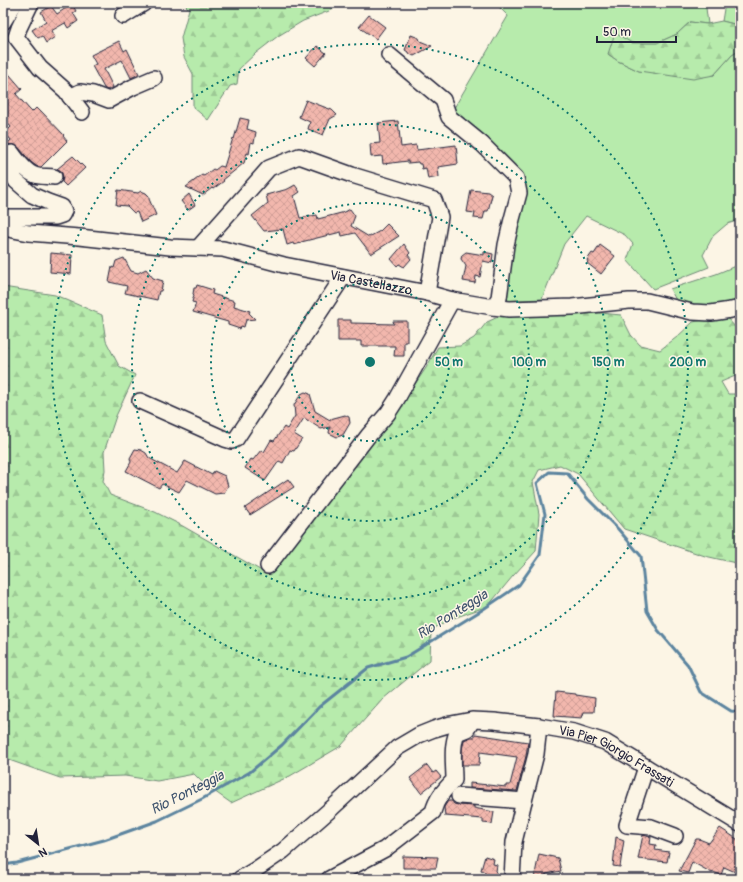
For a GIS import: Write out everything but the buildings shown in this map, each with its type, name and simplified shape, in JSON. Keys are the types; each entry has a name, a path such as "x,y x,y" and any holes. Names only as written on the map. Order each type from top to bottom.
{"street":[{"path":"3,22 15,3"},
{"path":"31,3 16,37 40,68 66,92 82,112"},
{"path":"123,16 144,3"},
{"path":"389,55 443,100 449,117 482,144 516,178 519,192 506,245 499,298 493,307"},
{"path":"70,97 80,92 93,94 109,100 154,78"},
{"path":"3,216 56,217 62,215 64,211 62,207 32,195 16,181 10,171 6,157 8,154 12,153 25,169 35,176 54,176"},
{"path":"198,248 269,168 299,156 352,175 434,200 440,217 427,293"},
{"name":"Via Castellazzo","path":"3,228 29,233 170,247 223,249 284,265 427,293 452,300 509,309 572,307 629,301 647,301 692,312 711,313 740,308"},
{"path":"140,401 225,439 232,441 236,439 343,277"},
{"path":"268,566 391,408 413,372 452,300"},
{"path":"329,879 385,849 433,812 434,805 439,797 454,780 455,737 457,733 467,729 477,720"},
{"name":"Via Pier Giorgio Frassati","path":"240,879 256,875 397,748 434,729 451,724 477,720 539,726 574,732 605,742 740,824"},
{"path":"512,879 514,842 536,754 539,726"},
{"path":"646,767 627,825 651,827 675,836"},
{"path":"459,796 524,801"}],"green space":[{"path":"183,3 339,3 329,11 303,21 278,36 256,53 239,69 237,84 230,86 208,120 193,107 193,74 184,57 181,38 189,9"},
{"path":"495,3 704,3 708,24 690,22 677,34 657,43 632,43 608,54 618,61 639,71 714,75 732,55 740,50 740,220 727,224 713,236 703,255 709,267 653,289 627,260 633,244 625,235 586,216 564,244 542,299 501,301 522,198 457,117 454,108 508,16"},
{"path":"725,3 740,3 740,25 722,21"},
{"path":"722,21 740,25 740,50 732,55 714,75 693,79 639,71 618,61 608,54 615,33 632,43 657,43 677,34 690,22 707,24"},
{"path":"740,264 740,301 707,306 677,302 670,289 716,274"},
{"path":"3,287 55,295 102,315 106,341 119,366 135,375 116,416 104,452 105,470 103,481 110,495 155,512 179,524 267,574 285,554 396,412 426,368 438,347 460,346 474,338 487,322 500,316 601,313 621,315 631,335 640,345 660,350 693,322 725,316 740,332 740,374 721,382 728,394 740,394 740,564 705,556 624,529 578,474 560,465 539,470 533,482 539,514 536,551 488,606 451,619 431,630 430,660 383,699 341,746 290,776 231,803 204,784 194,774 157,781 125,776 60,778 9,760 3,757"}],"waterway":[{"name":"Rio Ponteggia","path":"3,865 17,863 104,840 157,821 202,799 250,772 282,745 319,707 368,668 406,657 482,610 519,585 540,555 545,514 537,483 549,472 567,473 588,499 618,529 641,556 647,611 658,630 688,665 701,692 731,711 740,712"}]}
